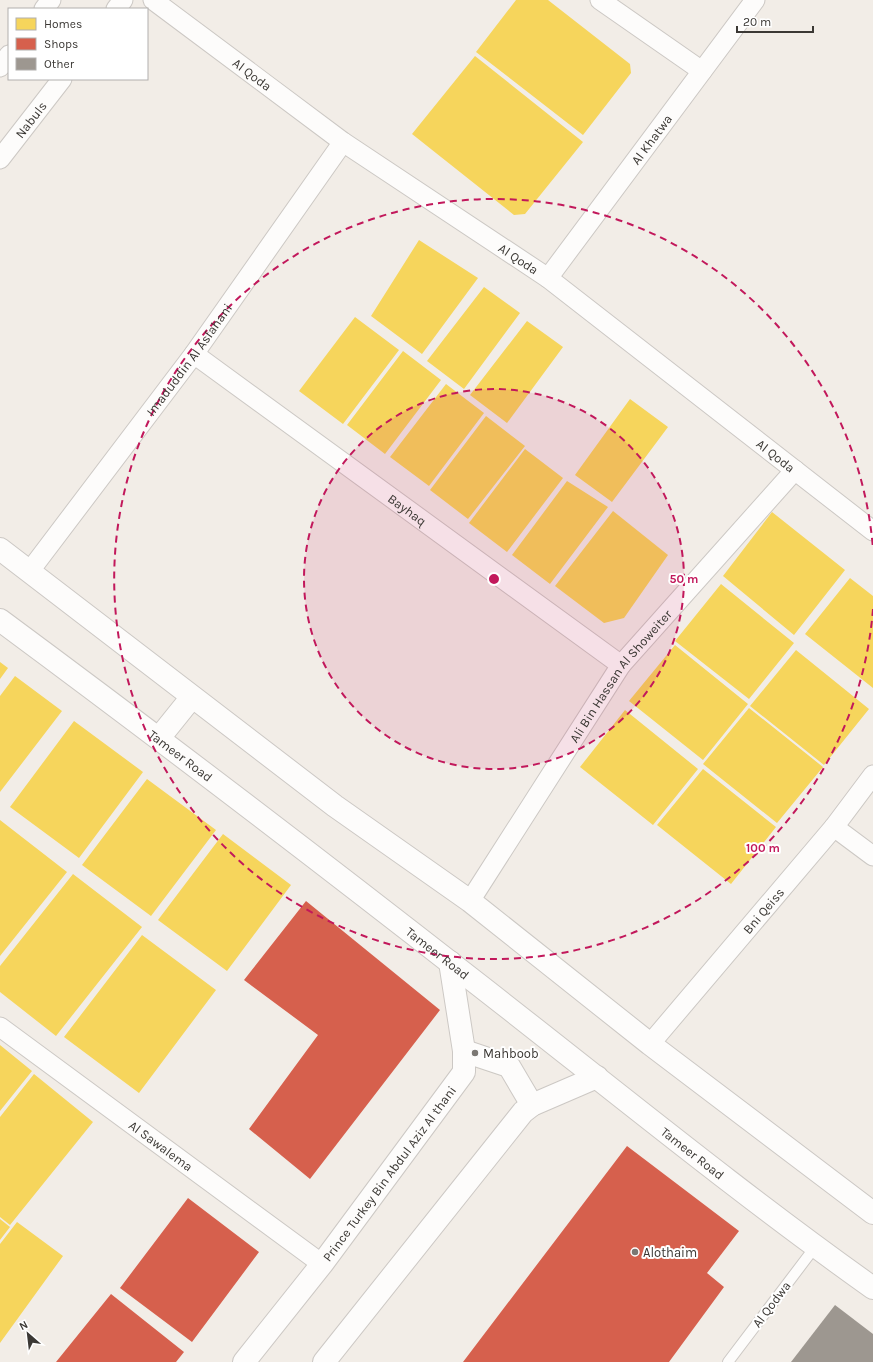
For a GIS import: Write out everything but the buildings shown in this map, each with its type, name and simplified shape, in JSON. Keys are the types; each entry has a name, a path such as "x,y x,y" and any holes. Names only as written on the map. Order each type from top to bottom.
{"street":[{"path":"45,8 51,0"},
{"path":"117,8 123,0"},
{"name":"Al Qoda","path":"153,0 343,142 548,278 873,531"},
{"path":"600,0 702,70"},
{"name":"Al Khatwa","path":"548,278 755,0"},
{"path":"0,67 8,56"},
{"name":"Nabuls","path":"0,159 61,80"},
{"name":"Imaduddin Al Asfahani","path":"29,572 194,354 343,142"},
{"name":"Bayhaq","path":"194,354 621,665"},
{"name":"Ali Bin Hassan Al Showeiter","path":"470,901 621,665 795,470"},
{"path":"0,549 335,806 470,901 650,1044 873,1213"},
{"name":"Tameer Road","path":"0,620 159,738 450,962 815,1247 873,1288"},
{"path":"159,738 192,697"},
{"name":"Bni Qeiss","path":"650,1044 834,827 873,775"},
{"path":"834,827 873,856"},
{"name":"Prince Turkey Bin Abdul Aziz Al thani","path":"244,1362 322,1264 464,1072 464,1051 450,962"},
{"name":"Al Sawalema","path":"0,1027 322,1264"},
{"path":"464,1051 509,1066 532,1105"},
{"path":"324,1362 523,1112 532,1105 597,1077"}],"lane":[{"name":"Al Qodwa","path":"728,1362 815,1247"}],"place":[{"name":"Mahboob","path":"475,1053"},
{"name":"Alothaim","path":"635,1252"}]}
